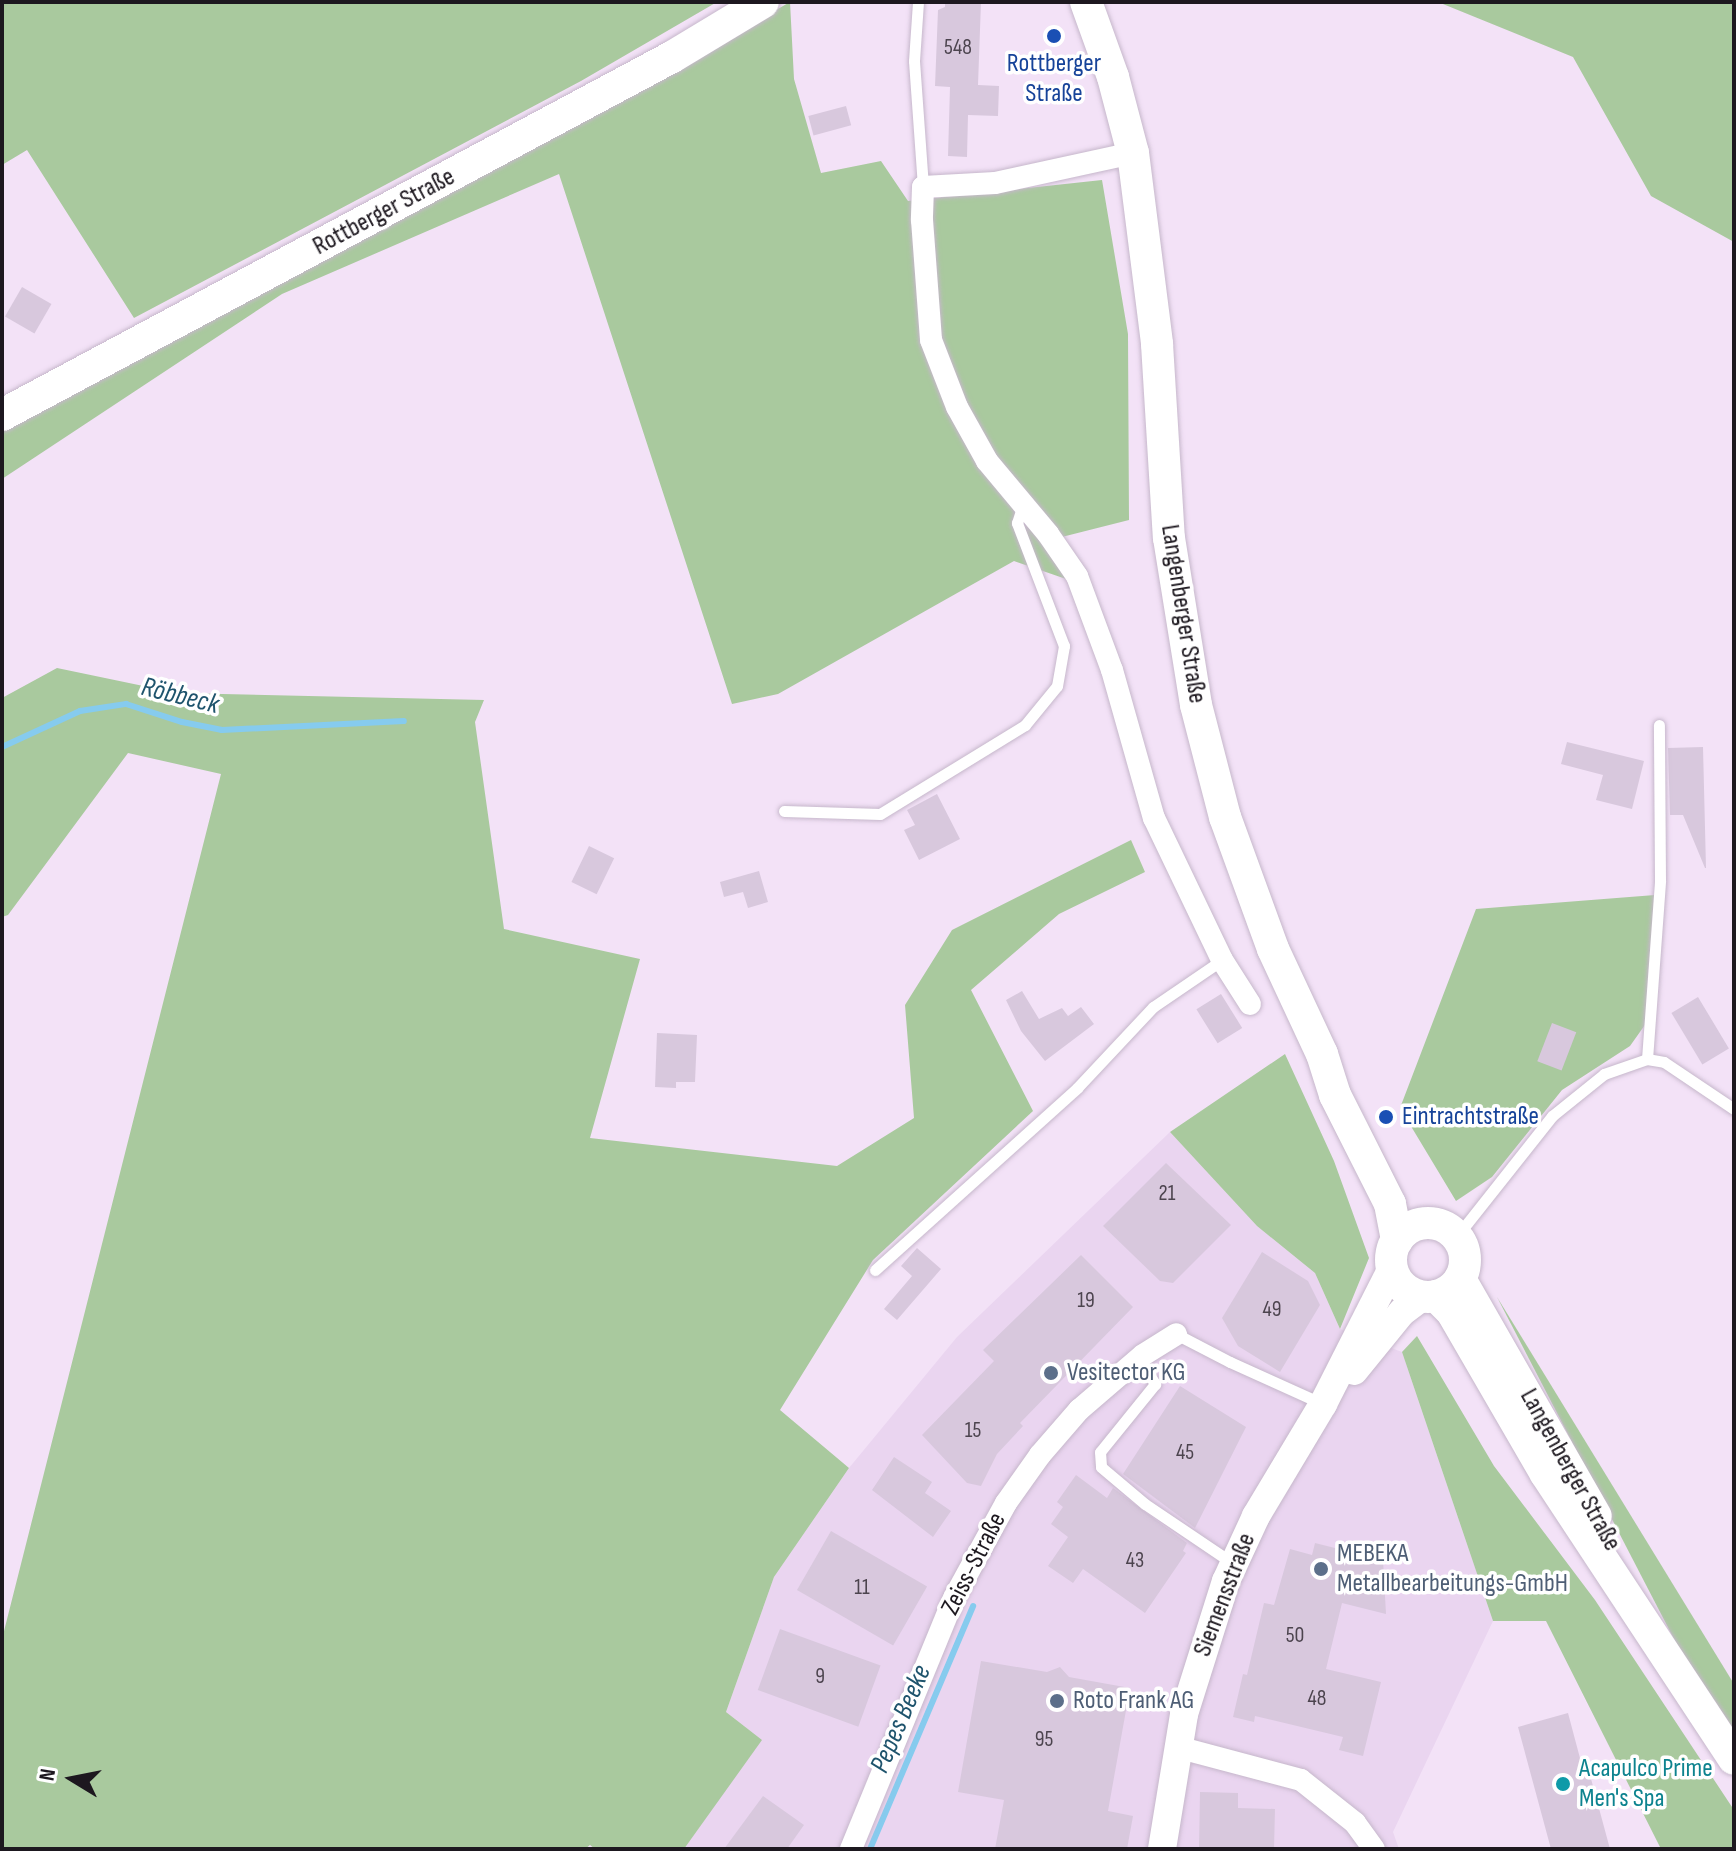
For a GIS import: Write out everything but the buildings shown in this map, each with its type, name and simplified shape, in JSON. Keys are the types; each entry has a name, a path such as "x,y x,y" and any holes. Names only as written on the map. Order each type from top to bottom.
{"main road":[{"name":"Rottberger Straße","path":"2,415 645,72 763,2"},
{"name":"Langenberger Straße","path":"1086,2 1113,77 1133,153 1157,344 1169,538 1196,705 1225,817 1262,920 1322,1054 1335,1095 1390,1204 1395,1254"},
{"name":"Langenberger Straße","path":"1322,1054 1347,1086 1409,1194 1446,1229"},
{"path":"1407,1229 1446,1229 1465,1266 1439,1290 1407,1293 1395,1254 1407,1229"},
{"name":"Langenberger Straße","path":"1439,1290 1567,1461 1675,1664 1734,1759"}],"street":[{"path":"1133,153 995,183 923,187 922,220 931,340 957,407 987,461 1077,576 1112,670 1154,818 1222,960 1250,1004"},
{"name":"Siemensstraße","path":"1162,1849 1177,1747 1192,1680 1234,1564 1256,1516 1323,1404 1395,1254"},
{"name":"Siemensstraße","path":"1323,1404 1402,1312 1439,1290"},
{"name":"Zeiss-Straße","path":"851,1849 954,1598 1006,1503 1040,1455 1079,1410 1139,1359 1176,1334"},
{"path":"1177,1747 1301,1780 1355,1823 1374,1849"}],"lane":[{"path":"918,2 914,61 923,187"},
{"path":"784,811 880,814 1025,725 1057,686 1064,646 1017,523 1023,504"},
{"path":"1647,1059 1660,880 1659,725"},
{"path":"875,1270 1077,1088 1153,1007 1222,960"},
{"path":"1446,1229 1576,1092 1604,1074 1647,1059 1664,1062 1734,1109"},
{"path":"1176,1334 1323,1404"},
{"path":"1139,1359 1155,1384 1100,1452 1101,1467 1145,1504 1234,1564"}],"shaded area":[{"path":"1170,1132 1257,1226 1315,1273 1340,1329 1402,1352 1493,1621 1393,1832 1399,1849 684,1849 761,1740 726,1712 774,1577 849,1468 957,1337"}],"green space":[{"path":"2,2 717,2 581,81 134,318 27,150 2,165"},
{"path":"790,2 794,79 821,173 881,161 908,201 1102,180 1128,334 1129,520 1042,542 1069,580 1014,561 778,694 732,704 559,174 282,294 2,479 2,427 609,105"},
{"path":"1438,2 1734,2 1734,242 1651,196 1573,57"},
{"path":"57,668 177,693 484,700 475,722 504,929 640,959 590,1138 837,1166 914,1118 905,1005 952,930 1131,840 1145,872 1059,914 971,990 1033,1111 873,1260 780,1410 849,1468 774,1577 726,1712 762,1740 684,1849 595,1849 590,1845 585,1849 2,1849 2,1639 221,774 128,753 8,915 2,917 2,698"},
{"path":"1655,895 1647,1022 1630,1046 1562,1090 1492,1177 1456,1201 1400,1108 1476,909"},
{"path":"1285,1054 1334,1161 1369,1258 1340,1329 1315,1273 1257,1226 1170,1132"},
{"path":"1497,1297 1734,1684 1734,1730 1675,1641"},
{"path":"1417,1336 1494,1466 1595,1600 1734,1810 1734,1849 1661,1849 1546,1621 1493,1621 1402,1352"}],"waterway":[{"name":"Röbbeck","path":"2,747 80,711 126,704 182,722 222,730 404,721"},
{"name":"Pepes Beeke","path":"870,1849 973,1606"}],"place":[{"name":"Rottberger Straße","path":"1054,36"},
{"name":"Eintrachtstraße","path":"1386,1117"},
{"name":"Vesitector KG","path":"1051,1373"},
{"name":"MEBEKA Metallbearbeitungs-GmbH","path":"1321,1569"},
{"name":"Roto Frank AG","path":"1057,1701"},
{"name":"Acapulco Prime Men's Spa","path":"1563,1784"}]}
